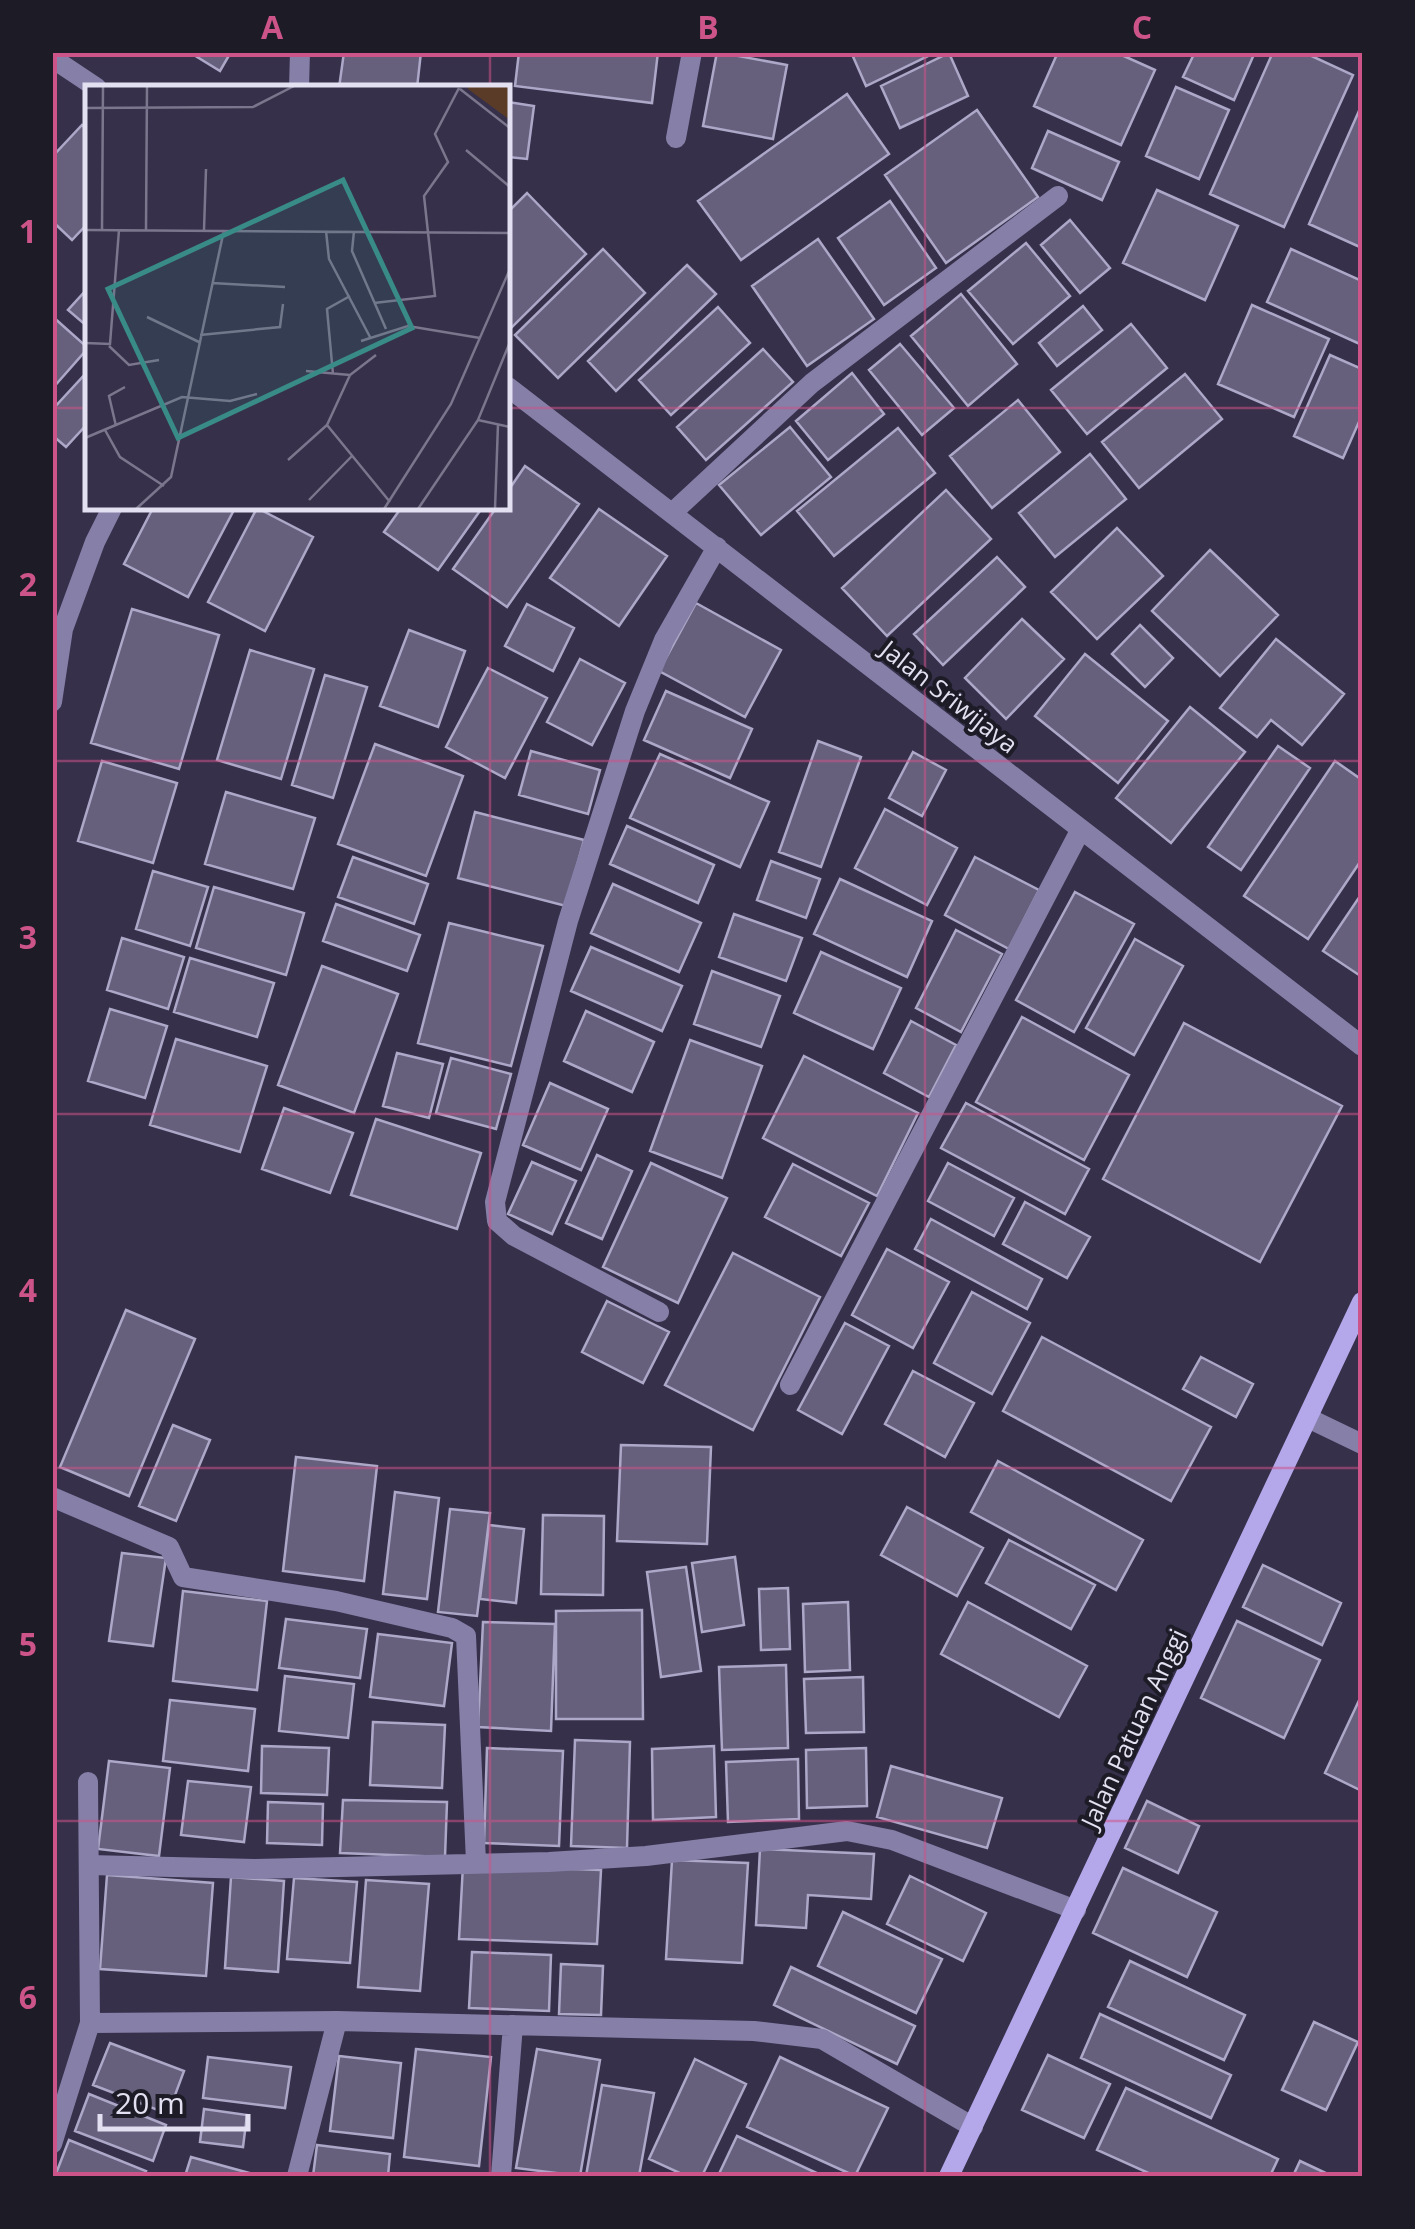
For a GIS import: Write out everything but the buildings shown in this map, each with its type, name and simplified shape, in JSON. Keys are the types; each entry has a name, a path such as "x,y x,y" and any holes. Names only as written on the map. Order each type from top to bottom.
{"street":[{"path":"300,52 300,85"},
{"path":"676,138 692,52"},
{"path":"52,58 92,85"},
{"path":"672,513 812,383 1058,196"},
{"name":"Jalan Sriwijaya","path":"510,389 1362,1046"},
{"path":"52,702 63,629 111,510"},
{"path":"659,1312 514,1236 496,1220 495,1202 568,921 635,712 664,640 716,547"},
{"path":"790,1385 1081,829"},
{"name":"Jalan Patuan Anggi","path":"949,2176 1362,1302"},
{"path":"1308,1418 1362,1444"},
{"path":"52,1497 169,1547 183,1577 336,1601 452,1628 466,1636 476,1862"},
{"path":"52,2144 90,2023 88,1782"},
{"path":"89,1865 255,1869 646,1856 862,1832 1076,1910"},
{"path":"90,2023 337,2021 754,2031 822,2038 973,2127"},
{"path":"298,2176 337,2021"},
{"path":"501,2176 513,2025"}]}
